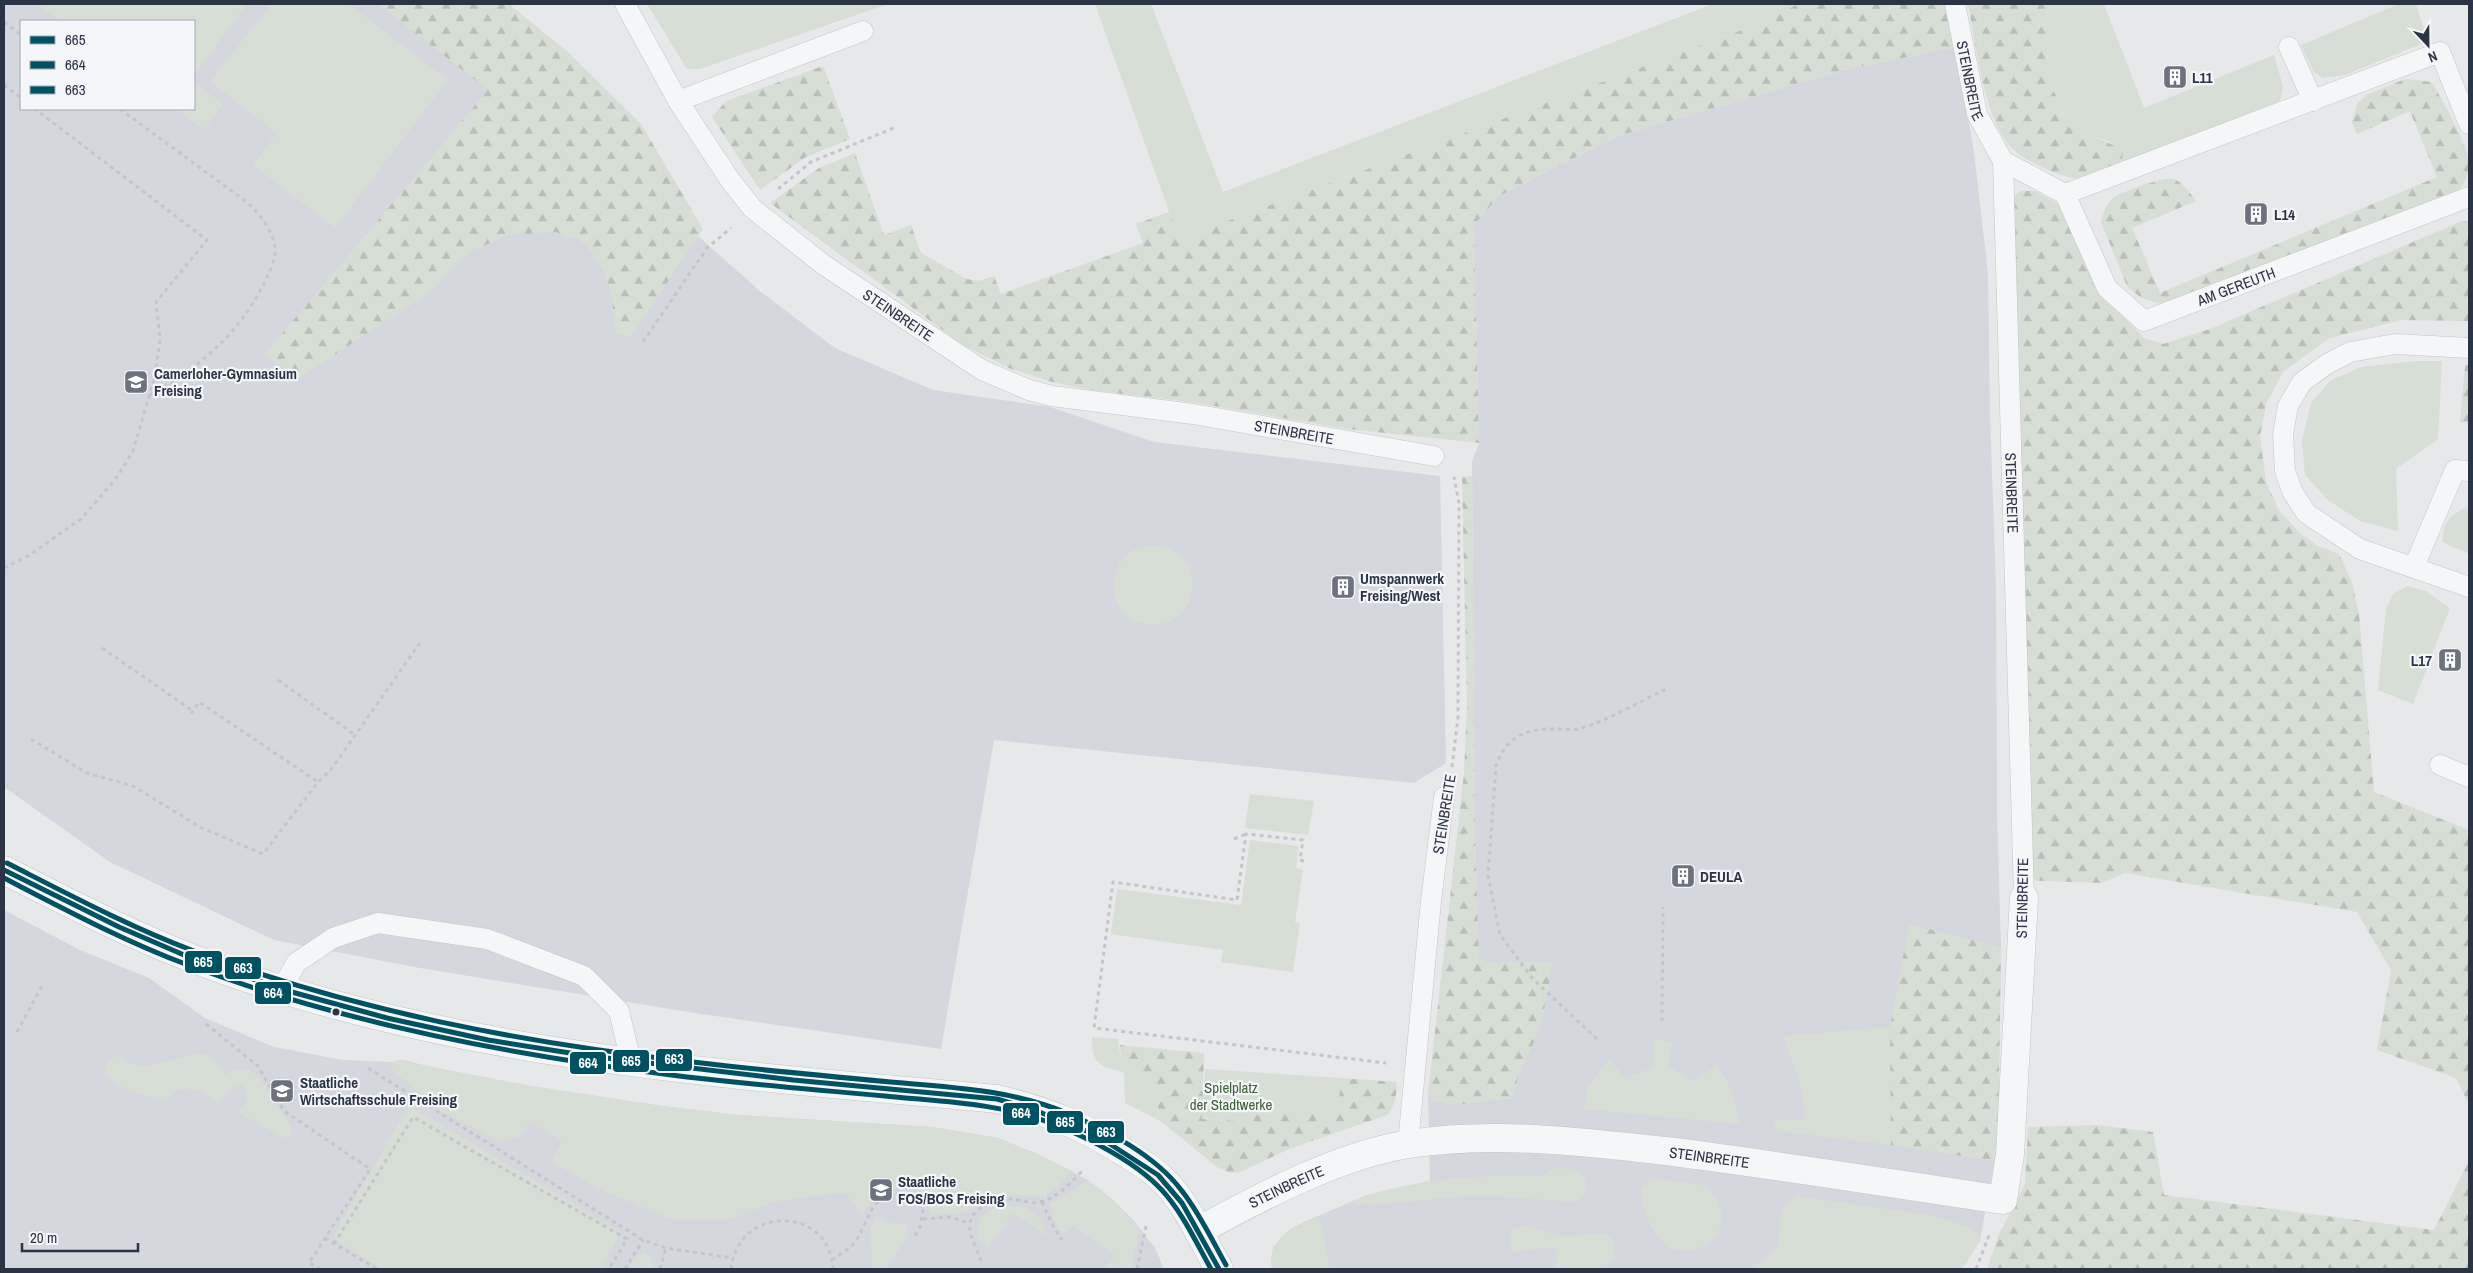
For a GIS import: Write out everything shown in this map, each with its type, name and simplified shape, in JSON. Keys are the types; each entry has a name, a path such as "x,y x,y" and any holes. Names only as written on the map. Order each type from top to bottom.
{"street":[{"path":"4,870 133,934 191,958 282,989 360,1012 440,1030 627,1063 997,1099 1039,1109 1104,1138 1152,1171 1172,1190 1219,1269"},
{"name":"STEINBREITE","path":"1198,1231 1280,1188 1363,1156 1408,1144 1474,1138 1553,1139 1746,1161 2003,1200 2010,1154 2024,898"}],"lane":[{"name":"STEINBREITE","path":"625,4 678,101 730,180 753,209 824,265 982,370 1029,390 1052,396 1193,414 1434,456"},
{"name":"STEINBREITE","path":"1954,4 1977,114 2003,160 2024,898"},
{"path":"678,101 862,31"},
{"path":"2289,47 2313,101"},
{"path":"2003,160 2065,194 2440,52 2469,124"},
{"name":"AM GEREUTH","path":"2065,194 2107,288 2144,321 2469,196"},
{"path":"2469,348 2395,344 2350,352 2327,364 2302,382 2288,406 2283,434 2285,471 2293,493 2307,514 2360,549 2469,587"},
{"path":"2414,567 2455,470 2469,471"},
{"path":"2440,765 2469,777"},
{"name":"STEINBREITE","path":"1408,1144 1431,901 1444,797"},
{"path":"282,989 296,963 333,938 378,923 488,940 584,976 620,1011 628,1050 627,1063"}],"path":[{"path":"4,22 20,34"},
{"path":"4,85 20,97"},
{"path":"4,568 28,556 81,519 117,477 133,451 155,376 160,339 156,302 207,240 36,110"},
{"path":"121,110 248,202 264,219 275,249 271,269 258,296 240,322 214,350 181,378 150,396"},
{"path":"643,342 707,248 811,162 896,127"},
{"name":"STEINBREITE","path":"1434,456 1444,460 1450,467 1456,482 1459,503 1458,717 1452,766 1444,797"},
{"path":"31,739 87,773 133,786 200,827 262,854 318,782 330,770 422,640"},
{"path":"102,648 192,712 199,702 318,782"},
{"path":"278,680 355,735"},
{"path":"1597,1039 1533,979 1500,935 1488,875 1496,766 1508,743 1523,733 1543,728 1580,729 1669,688"},
{"path":"1246,834 1237,900 1113,882 1094,1028 1416,1066"},
{"path":"1234,838 1246,834 1303,840 1300,860 1304,861"},
{"path":"1662,1021 1663,907"},
{"path":"17,1032 42,986"},
{"path":"206,1024 258,1066 284,1111 370,1169 309,1263 320,1269"},
{"path":"368,1068 643,1240 666,1248 732,1258"},
{"path":"334,1244 414,1116 627,1239 609,1269"},
{"path":"981,1260 970,1223 973,1216 980,1210 1000,1200 1010,1199 1031,1204 1042,1202 1058,1194 1084,1170"},
{"path":"832,1260 852,1245 875,1205 890,1195 899,1193 916,1200 923,1210 923,1219 915,1236"},
{"path":"1042,1202 1062,1240"},
{"path":"923,1219 950,1217 970,1223"},
{"path":"731,1269 732,1258 740,1242 751,1230 766,1222 783,1220 800,1223 815,1231 826,1244 833,1269"},
{"path":"1137,1269 1146,1226"},
{"path":"325,1238 377,1269"},
{"path":"626,1269 643,1240"},
{"path":"660,1269 666,1248"}],"shaded area":[{"path":"4,4 455,4 655,198 761,292 835,348 933,390 1050,407 1154,442 1440,476 1446,763 1414,783 994,740 941,1049 695,1013 420,968 274,940 110,862 4,787"},
{"path":"1956,47 1974,152 1988,274 1990,417 1996,586 1997,813 2001,947 1998,1141 1980,1241 1962,1269 1272,1269 1273,1247 1288,1231 1304,1222 1367,1195 1430,1181 1428,1094 1479,958 1475,839 1472,461 1479,443 1474,225 1499,196 1618,136 1844,70"},
{"name":"Staatliche Wirtschaftsschule Freising","path":"4,910 80,950 149,978 205,1018 274,1047 343,1060 392,1062 403,1060 451,1072 662,1106 739,1115 933,1127 998,1138 1037,1154 1088,1180 1112,1199 1133,1220 1155,1248 1164,1269 4,1269"}],"green space":[{"path":"36,4 247,4 195,74 195,20 58,20"},
{"path":"271,4 349,4 448,80 335,228 253,165 277,133 210,82"},
{"path":"378,4 509,4 569,53 641,124 703,229 631,337 615,333 612,296 603,270 591,251 581,241 556,232 509,235 469,252 428,294 299,378 264,355 488,90"},
{"path":"647,4 888,4 700,69 687,69"},
{"path":"1095,4 1151,4 1223,192 1713,4 1798,4 1761,23 1179,239"},
{"path":"1798,4 1946,4 1956,47 1844,70 1618,136 1499,196 1474,225 1479,443 1347,429 1191,402 1090,390 1052,382 1011,369 963,345 770,203 819,168 855,153 884,235 911,225 921,253 967,279 979,281 994,276 1001,294 1143,243 1136,224 1169,212 1179,239 1761,23"},
{"path":"1968,4 2044,4 2053,36 2047,52 2051,86 2066,116 2085,132 2123,150 2122,162 2094,176 2079,178 2048,170 2015,151 2004,139 1989,103 1978,61"},
{"path":"2044,4 2104,4 2144,108 2274,55 2283,87 2280,101 2122,162 2109,142 2085,132 2066,116 2051,86 2047,52 2053,36"},
{"path":"2399,4 2416,4 2426,36 2419,45 2345,75 2323,78 2314,72 2301,45"},
{"path":"823,66 850,139 806,157 760,190 712,117 726,101"},
{"path":"2405,79 2431,82 2459,133 2469,160 2469,169 2457,193 2163,305 2140,297 2127,286 2101,222 2107,206 2113,198 2143,185 2161,180 2177,180 2189,191 2196,201 2132,228 2160,293 2437,177 2410,111 2357,134 2352,122 2357,104 2366,95"},
{"path":"195,83 223,104 204,130 177,110 195,110"},
{"path":"2021,191 2035,191 2057,203 2072,220 2088,256 2123,316 2144,338 2163,344 2210,329 2462,221 2469,221 2469,321 2401,320 2330,338 2283,372 2266,404 2260,436 2266,482 2280,512 2301,534 2318,546 2339,554 2352,582 2359,614 2374,792 2469,830 2469,1105 2456,1078 2377,1050 2391,970 2357,912 2125,873 2102,883 2014,880 2006,202"},
{"path":"2416,361 2442,361 2438,439 2396,469 2398,531 2360,521 2328,500 2305,475 2302,440 2311,403 2330,381 2361,367"},
{"path":"2465,365 2469,365 2469,422 2460,422"},
{"path":"1472,476 1475,839 1479,958 1489,963 1553,961 1540,1026 1521,1070 1513,1098 1455,1105 1432,1101 1428,1094 1464,773 1467,706 1462,477"},
{"path":"2469,506 2469,554 2442,542 2444,528 2449,519 2457,512"},
{"path":"1145,545 1161,545 1182,556 1193,577 1193,593 1182,614 1161,625 1145,625 1131,619 1119,607 1113,593 1113,577 1119,563 1131,551"},
{"path":"2408,586 2425,591 2450,608 2413,704 2378,690 2386,609 2393,594"},
{"path":"1250,794 1314,801 1308,835 1245,828"},
{"path":"1250,840 1299,846 1296,868 1303,870 1295,922 1300,923 1293,972 1221,962 1223,950 1111,934 1117,889 1241,905"},
{"path":"1909,924 2001,947 1998,1141 1994,1161 1891,1145 1890,1027"},
{"path":"1890,1027 1891,1145 1777,1131 1774,1120 1805,1119 1800,1082 1783,1036"},
{"path":"1092,1037 1118,1039 1120,1055 1129,1070 1157,1088 1159,1120 1125,1103 1124,1073 1108,1068 1095,1059"},
{"path":"1654,1039 1673,1042 1668,1066 1695,1081 1717,1065 1732,1093 1737,1108 1739,1124 1583,1109 1588,1087 1609,1059 1625,1078 1654,1067"},
{"path":"1120,1045 1204,1053 1202,1119 1236,1121 1279,1108 1338,1112 1341,1078 1397,1082 1395,1100 1387,1115 1289,1149 1240,1172 1230,1173 1217,1167 1159,1120 1157,1088 1131,1071 1123,1060"},
{"path":"198,1053 207,1055 215,1060 225,1075 235,1070 243,1069 250,1070 256,1074 291,1126 291,1135 286,1139 239,1113 248,1098 242,1084 226,1091 219,1102 192,1089 181,1089 174,1091 171,1097 162,1102 119,1086 107,1074 105,1066 114,1055 129,1063 144,1067"},
{"path":"397,1060 531,1086 662,1106 739,1115 933,1127 998,1138 1072,1171 1061,1184 1044,1196 997,1196 970,1210 958,1213 931,1215 919,1191 901,1188 885,1191 879,1195 872,1200 863,1215 845,1193 836,1193 773,1202 733,1219 673,1220 606,1192 551,1162 562,1141 530,1122 521,1136 504,1142 493,1139 442,1111 394,1072 390,1065"},
{"name":"Spielplatz der Stadtwerke","path":"1205,1069 1341,1078 1338,1112 1279,1108 1236,1121 1202,1119"},
{"path":"409,1105 621,1232 600,1269 383,1269 332,1238"},
{"path":"2097,1125 2153,1132 2164,1195 2434,1230 2469,1161 2469,1269 1987,1269 1999,1234 2025,1184 2028,1127"},
{"path":"1552,1169 1575,1169 1586,1179 1586,1192 1578,1200 1572,1202 1479,1195 1374,1205 1351,1204 1376,1192 1439,1180 1507,1175 1542,1176"},
{"path":"1651,1178 1705,1185 1713,1193 1720,1207 1721,1222 1718,1233 1711,1241 1702,1247 1682,1251 1671,1248 1659,1238 1650,1223 1641,1197 1644,1185"},
{"path":"1088,1180 1112,1199 1140,1230 1131,1269 1105,1269 1115,1255 1072,1226 1064,1236 1054,1220 1050,1207 1051,1203"},
{"path":"1797,1196 1930,1215 1970,1227 1979,1236 1980,1241 1962,1269 1751,1269 1766,1260 1774,1250 1778,1241 1781,1214 1786,1205"},
{"path":"1008,1205 1023,1207 1034,1213 1045,1228 1047,1236 1013,1213 987,1251 977,1234 980,1218 994,1208"},
{"path":"876,1217 890,1223 906,1224 909,1236 885,1269 871,1269 870,1235"},
{"path":"1314,1218 1320,1218 1330,1269 1272,1269 1271,1259 1273,1250 1282,1236"},
{"path":"1526,1225 1560,1236 1606,1234 1614,1246 1614,1257 1609,1263 1602,1266 1583,1269 1558,1269 1555,1247 1512,1252 1510,1233 1513,1229"},
{"path":"644,1252 650,1257 654,1269 628,1269 634,1259"}],"transit line":[{"name":"663","path":"7,863 123,921 194,951 316,991 440,1022 566,1045 629,1054 742,1068 959,1088 1002,1094 1045,1105 1067,1113 1114,1136 1145,1155 1158,1166 1182,1191 1200,1218 1226,1265"},
{"name":"665","path":"4,870 119,927 191,958 288,991 387,1018 488,1040 589,1056 793,1080 997,1099 1032,1109 1096,1135 1158,1175 1182,1203 1219,1269"},
{"name":"664","path":"4,878 117,935 188,965 310,1005 434,1036 623,1069 739,1083 955,1102 1013,1112 1051,1123 1114,1153 1156,1184 1180,1213 1211,1269"}],"place":[{"name":"L11","path":"2175,77"},
{"name":"L14","path":"2256,214"},
{"name":"Camerloher-Gymnasium Freising","path":"136,382"},
{"name":"Umspannwerk Freising/West","path":"1343,587"},
{"name":"L17","path":"2450,660"},
{"name":"DEULA","path":"1683,876"},
{"name":"Staatliche Wirtschaftsschule Freising","path":"282,1091"},
{"name":"Staatliche FOS/BOS Freising","path":"881,1190"}]}
